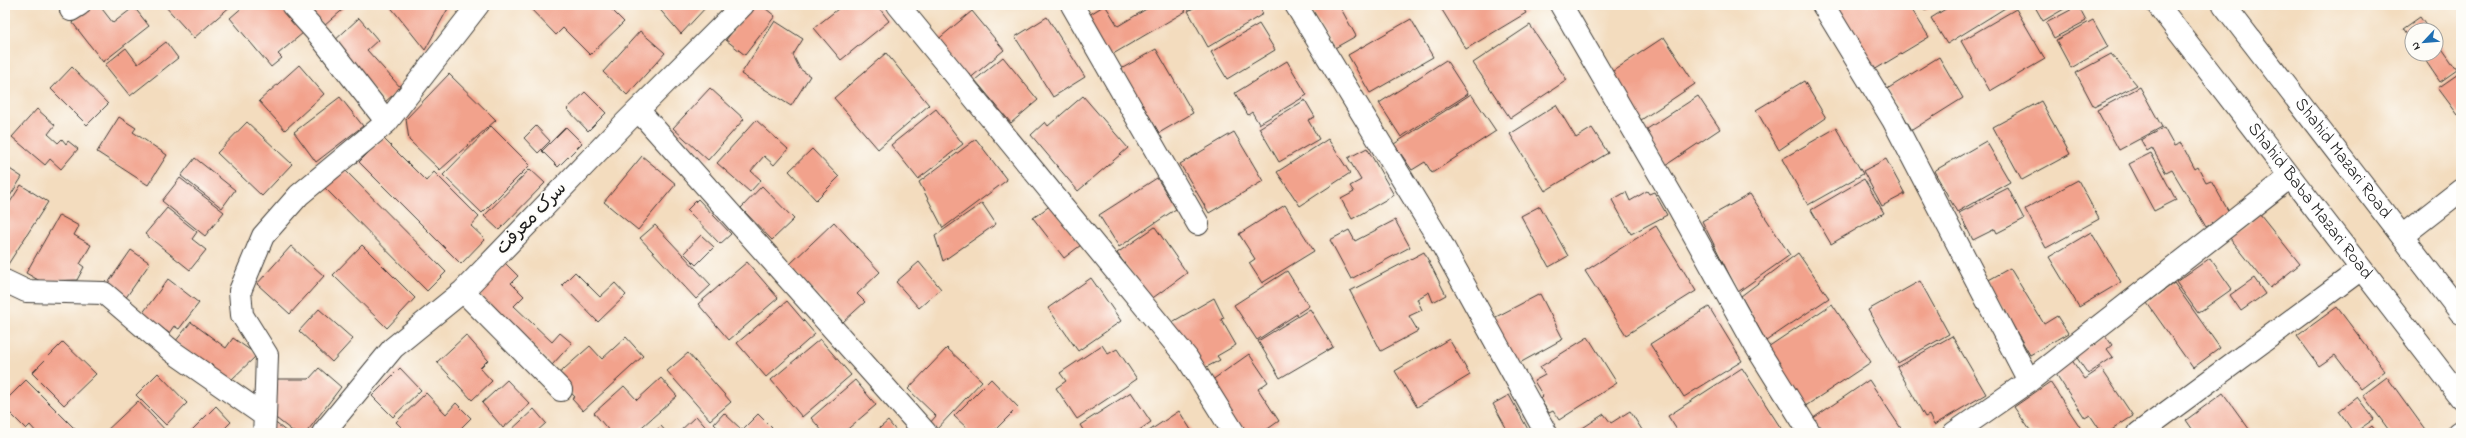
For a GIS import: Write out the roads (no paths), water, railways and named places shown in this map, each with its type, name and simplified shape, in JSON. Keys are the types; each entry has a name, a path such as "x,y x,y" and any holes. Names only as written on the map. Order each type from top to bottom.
{"street":[{"path":"292,5 319,35 387,122"},
{"path":"264,425 267,355 242,314 240,291 262,236 299,195 387,122 478,5"},
{"name":"سرک معرفت","path":"323,433 393,348 463,291 638,110 743,5"},
{"path":"898,5 1187,358 1234,433"},
{"path":"1072,5 1198,224"},
{"path":"1296,5 1440,241 1546,433"},
{"path":"1561,5 1679,208 1755,345 1810,433"},
{"path":"1823,5 1893,120 2029,381"},
{"name":"Shahid Baba Mazari Road","path":"2158,5 2461,398"},
{"name":"Shahid Mazari Road","path":"2224,5 2461,313"},
{"path":"638,110 926,433"},
{"path":"1954,433 2029,381 2290,177"},
{"path":"2402,236 2461,190"},
{"path":"2139,433 2361,269"},
{"path":"5,282 26,291 104,293 173,352 264,425"},
{"path":"463,291 561,390"}]}
